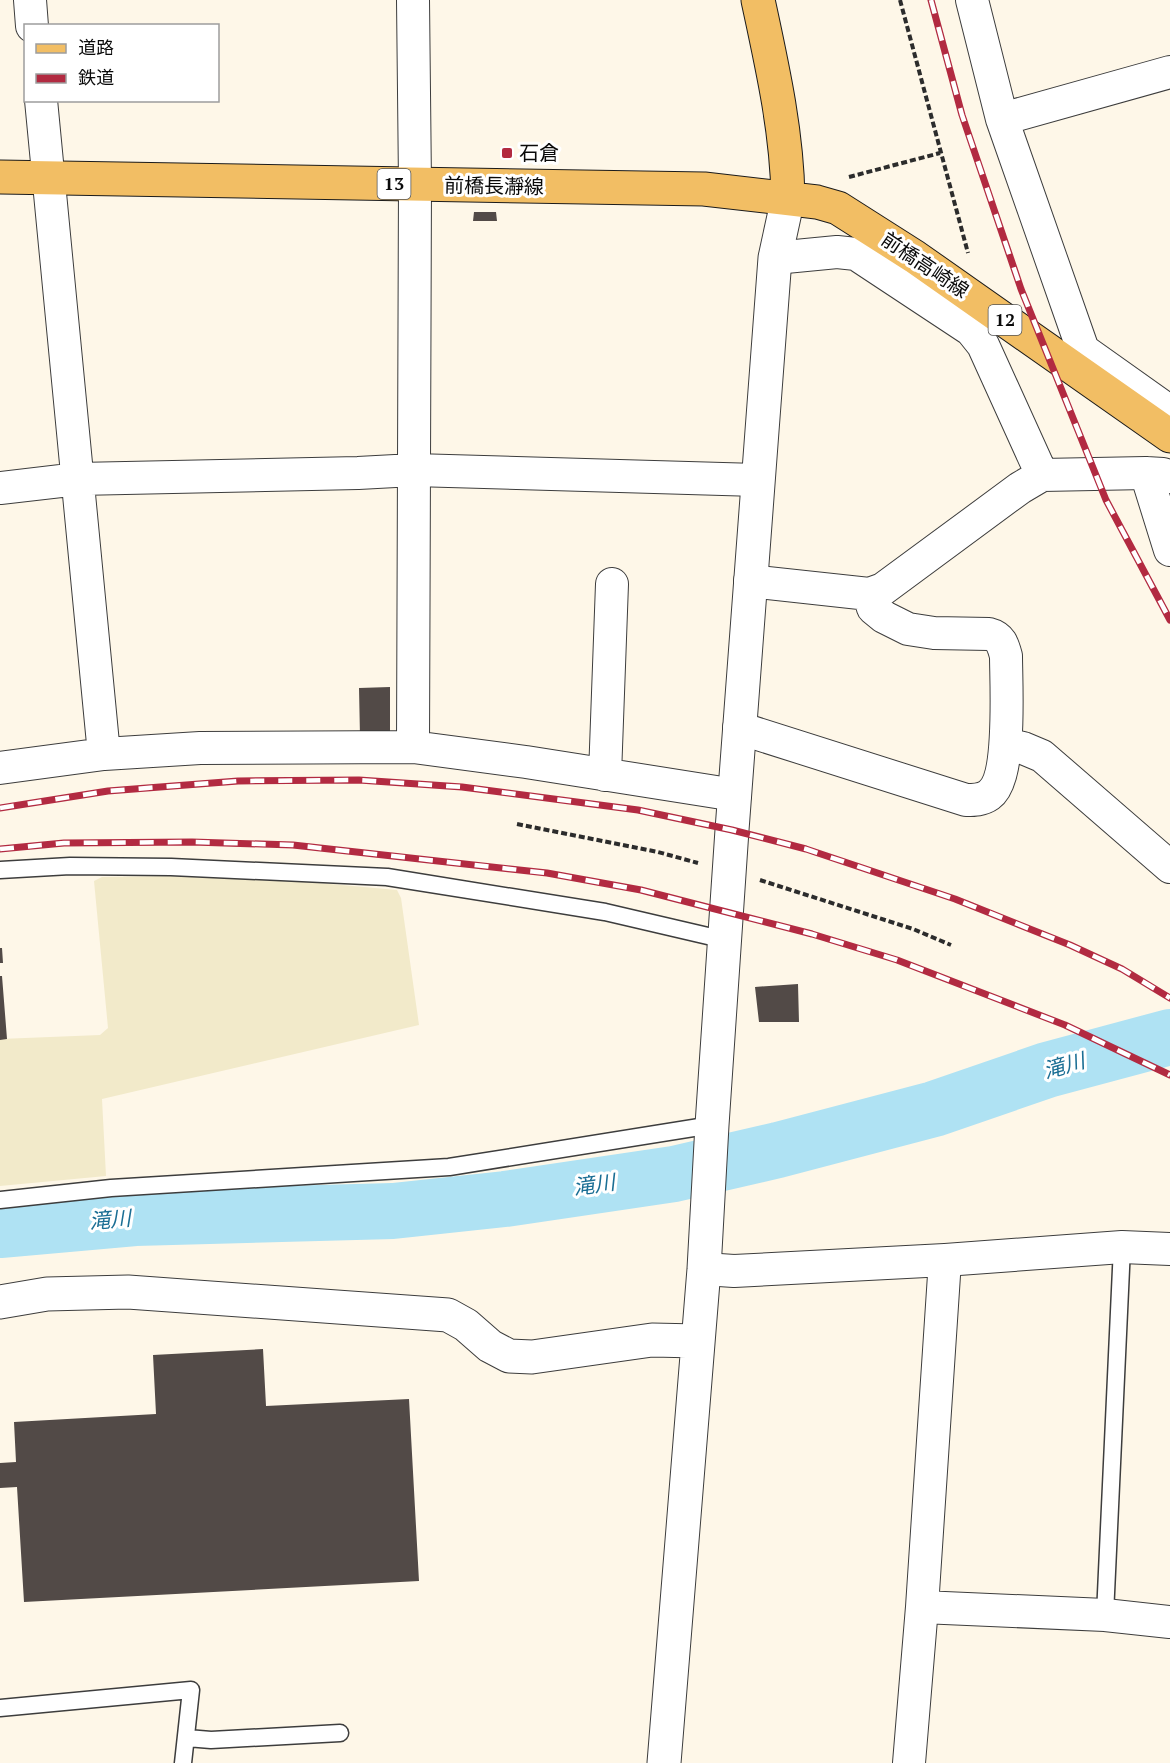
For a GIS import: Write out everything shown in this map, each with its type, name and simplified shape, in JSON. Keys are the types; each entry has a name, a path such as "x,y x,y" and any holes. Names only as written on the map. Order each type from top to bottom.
{"main road":[{"path":"758,0 781,118 786,153 788,198"},
{"name":"前橋長瀞線","path":"0,177 704,189 788,198"},
{"name":"前橋高崎線","path":"788,198 838,208 1170,436"}],"street":[{"path":"30,0 32,24"},
{"path":"413,0 415,184 413,747"},
{"path":"972,0 1002,119 1083,350 1170,412"},
{"path":"1002,119 1170,72"},
{"path":"41,102 105,753"},
{"path":"664,1763 705,1269 707,1199 757,480 775,258 788,198"},
{"path":"775,258 837,252 856,254 971,330 983,345 1042,475"},
{"path":"0,488 78,479 414,470 757,480"},
{"path":"750,581 869,594 883,589 1020,488 1042,475 1158,475 1170,550"},
{"path":"605,775 612,585"},
{"path":"739,728 966,800 979,800 990,794 996,786 1006,744 1006,657 1003,642 997,636 934,633 908,629 884,617 873,608 869,594"},
{"path":"1006,744 1042,756 1170,867"},
{"path":"0,768 105,753 200,748 413,747 526,762 735,795"},
{"path":"705,1269 734,1271 945,1260 1122,1247 1170,1250"},
{"path":"909,1763 922,1607 945,1260"},
{"path":"0,1302 47,1294 128,1292 448,1315 466,1325 490,1346 509,1356 532,1357 652,1340 698,1341"},
{"path":"922,1607 1105,1616 1170,1622"}],"lane":[{"path":"0,870 70,866 171,867 387,877 604,912 725,940"},
{"path":"0,1200 111,1188 449,1167 712,1125"},
{"path":"1105,1616 1122,1247"},
{"path":"0,1707 191,1690 183,1763"},
{"path":"187,1738 211,1740 340,1733"}],"path":[{"path":"900,0 968,254"},
{"path":"848,177 940,153"}],"shaded area":[{"path":"171,876 308,882 397,890 401,898 419,1025 102,1099 106,1176 0,1186 0,1039 100,1035 108,1028 94,881 102,877"}],"building":[{"path":"474,212 496,212 497,221 473,221"},
{"path":"390,687 390,737 360,737 359,688"},
{"path":"0,948 2,948 3,963 0,963"},
{"path":"0,976 2,976 7,1039 0,1040"},
{"path":"798,984 799,1022 759,1022 755,987"},
{"path":"263,1349 266,1406 409,1399 419,1581 24,1602 17,1487 0,1488 0,1463 16,1462 14,1422 156,1414 153,1355"}],"waterway":[{"name":"滝川","path":"0,1230 135,1218 393,1211 505,1199 674,1174 778,1150 934,1109 1047,1070 1170,1037"}],"railway":[{"path":"931,0 962,115 1021,289 1106,500 1170,620"},
{"path":"0,808 108,791 238,781 359,780 462,787 638,810 806,849 955,899 1070,945 1122,969 1170,998"},
{"path":"0,849 64,843 192,842 293,845 547,873 641,890 812,934 897,960 1065,1025 1170,1075"}],"place":[{"name":"石倉","path":"507,153"}]}
